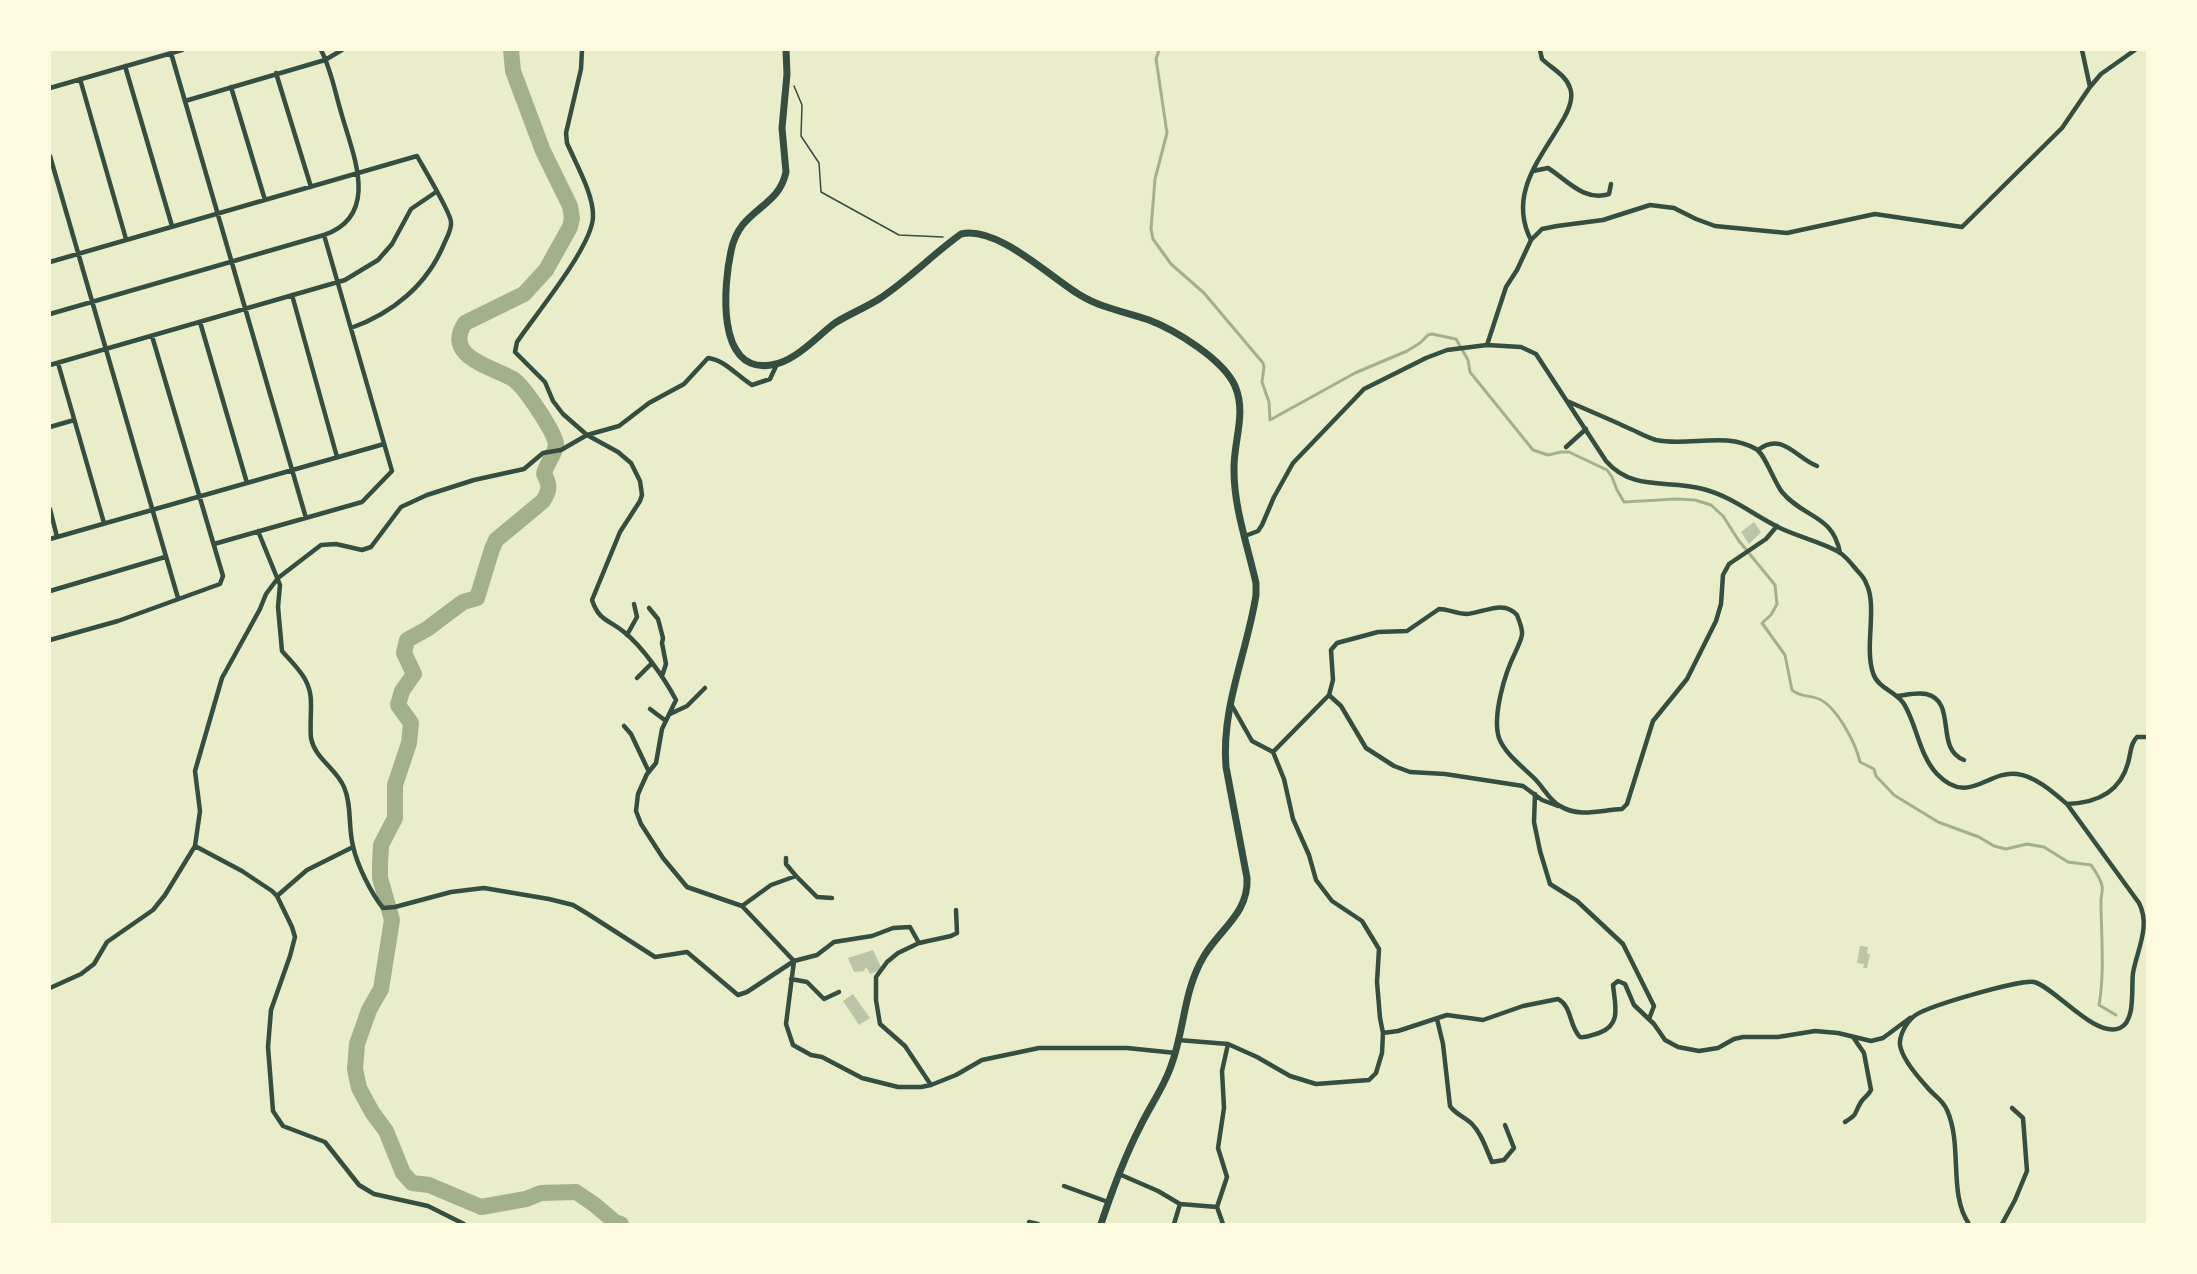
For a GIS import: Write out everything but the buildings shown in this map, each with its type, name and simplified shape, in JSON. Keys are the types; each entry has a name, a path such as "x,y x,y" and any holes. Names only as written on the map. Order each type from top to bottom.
{"main road":[{"path":"786,50 787,74 782,114 786,165 784,180 771,199 745,220 735,236 728,266 727,332 739,352 748,361 770,366 777,364 803,349 845,317 879,300 961,234 975,233 1001,243 1038,264 1079,295 1162,326 1202,351 1221,366 1235,386 1241,406 1233,470 1236,498 1256,583 1256,595 1230,702 1225,739 1226,767 1247,878 1246,890 1243,904 1236,916 1205,954 1194,973 1185,1003 1176,1053 1167,1077 1138,1131 1119,1174 1101,1224"}],"street":[{"path":"50,88 182,50"},
{"path":"50,314 324,235 342,225 352,213 358,197 358,173 326,60 321,50"},
{"path":"185,101 326,60 342,50"},
{"path":"582,50 583,61 566,133 567,143 592,206 594,218 567,272 530,321 516,342 515,348 517,355 545,382 553,401 563,414 587,435 631,463 640,481 642,495 640,501 620,532 592,600 596,612 627,635 662,676 676,700 662,729 656,763 649,772 639,794 636,811 663,858 687,888 742,906 794,961"},
{"path":"1531,240 1527,232 1522,198 1533,171 1570,106 1572,90 1566,78 1542,59 1540,50"},
{"path":"2082,50 2090,87"},
{"path":"1487,345 1506,287 1531,240 1542,229 1603,220 1650,205 1674,207 1715,226 1787,233 1875,214 1962,227 2062,129 2101,74 2135,50"},
{"path":"171,53 306,518"},
{"path":"125,66 172,226"},
{"path":"276,73 310,187"},
{"path":"80,79 126,239"},
{"path":"231,87 264,200"},
{"path":"50,156 178,598"},
{"path":"50,262 417,156 451,222 442,248 431,269 396,305 375,318 351,328"},
{"path":"1533,171 1548,168 1572,187 1587,195 1600,197 1609,194 1611,184"},
{"path":"50,365 338,282 359,273 378,260 392,244 411,209 436,192"},
{"path":"214,544 362,502 392,471 324,235"},
{"path":"292,295 337,457"},
{"path":"200,322 247,483"},
{"path":"50,640 118,621 220,584 223,576 152,336"},
{"path":"1245,536 1258,531 1263,525 1274,497 1293,463 1364,389 1447,350 1487,345 1521,347 1536,354 1606,461 1619,474 1628,479 1703,488 1742,506 1777,526 1840,553 1865,580 1869,591 1870,654 1874,675 1886,690 1897,696 1905,706 1936,773 1949,783 1962,787 1974,787 2006,774 2021,774 2033,779 2067,804 2139,903 2144,914 2145,924 2135,963 2130,1015 2124,1026 2116,1030 2104,1028 2075,1012 2040,985 2026,981 1949,1002 1913,1016 1883,1038 1871,1041 1822,1030 1778,1037 1743,1037 1718,1048 1699,1050 1683,1048 1670,1043 1634,1005 1625,984 1618,981 1613,986 1616,1010 1612,1024 1608,1030 1584,1038 1575,1032 1565,1004 1558,999 1523,1006 1478,1021 1453,1015 1383,1033"},
{"path":"50,988 81,974 94,964 107,942 153,910 165,895 195,846 200,812 195,771 222,678 266,594 278,578 321,545 336,544 362,550 371,547 401,507 427,495 524,469 543,453 561,450 587,435 619,426 649,403 677,389 708,358 718,359 741,379 752,385 770,380 777,364"},
{"path":"58,363 104,523"},
{"path":"1567,401 1656,440 1689,442 1716,439 1740,442 1758,450 1782,493 1833,531 1840,553"},
{"path":"50,427 74,420"},
{"path":"1566,447 1586,429"},
{"path":"1758,450 1765,444 1776,442 1788,447 1806,462 1817,466"},
{"path":"50,539 384,444"},
{"path":"50,509 57,537"},
{"path":"1329,695 1341,706 1366,748 1394,766 1410,772 1445,774 1523,786 1552,805 1583,814 1622,809 1627,804 1653,722 1688,679 1720,611 1725,569 1772,535 1777,526"},
{"path":"258,531 280,585 279,635 282,651 299,668 306,679 312,702 311,738 317,754 340,777 345,789 353,847 375,898 383,908 451,892 484,888 549,899 580,910 655,957 687,952 738,995 747,992 794,961 817,955 834,942 872,936 893,928 910,927 919,943"},
{"path":"50,591 165,557"},
{"path":"627,635 637,616 634,604"},
{"path":"1273,752 1329,695 1333,680 1331,650 1337,643 1378,632 1407,631 1439,609 1466,614 1494,607 1513,610 1521,625 1522,636 1504,684 1498,707 1497,728 1500,739 1508,752 1560,807"},
{"path":"649,608 658,619 663,638 666,664 662,676"},
{"path":"637,678 651,664"},
{"path":"667,718 687,706 705,688"},
{"path":"1897,696 1925,693 1936,700 1945,712 1947,739 1952,751 1964,760"},
{"path":"1178,1040 1228,1044 1302,1081 1323,1084 1364,1082 1372,1078 1381,1060 1383,1033 1377,982 1379,949 1362,921 1332,901 1316,879 1293,819 1282,772 1273,752 1252,741 1230,702"},
{"path":"650,709 667,718"},
{"path":"624,726 632,735 649,772"},
{"path":"2067,804 2083,803 2114,790 2122,780 2132,741 2137,737 2148,737"},
{"path":"1535,794 1534,822 1540,851 1551,884 1582,905 1623,944 1654,1006 1649,1019"},
{"path":"195,846 252,877 277,896 295,937 271,1010 268,1047 273,1111 283,1126 325,1143 359,1185 374,1194 428,1206 464,1224"},
{"path":"277,896 307,870 353,847"},
{"path":"786,858 786,864 817,897 832,898"},
{"path":"742,906 771,885 796,876"},
{"path":"931,1085 905,1046 880,1024 876,1000 876,977 898,954 919,943 957,933 956,910"},
{"path":"794,961 786,1024 793,1046 811,1055 822,1057 862,1078 898,1088 931,1085 956,1075 982,1060 1039,1048 1127,1048 1176,1053"},
{"path":"791,979 807,982 824,999 839,992"},
{"path":"1913,1016 1900,1037 1901,1048 1912,1068 1928,1089 1943,1101 1952,1121 1960,1208 1969,1224"},
{"path":"1437,1019 1443,1044 1450,1106 1477,1129 1492,1162 1504,1160 1514,1148 1505,1125"},
{"path":"1845,1122 1857,1114 1861,1102 1870,1094 1864,1053 1853,1037"},
{"path":"1223,1224 1217,1207 1227,1177 1218,1148 1224,1108 1222,1071 1228,1044"},
{"path":"2002,1224 2015,1200 2028,1164 2023,1118 2012,1108"},
{"path":"1119,1174 1158,1191 1180,1204 1217,1207"},
{"path":"1064,1186 1108,1202"},
{"path":"1174,1224 1180,1204"},
{"path":"1029,1222 1038,1224"}],"path":[{"path":"787,74 802,105 801,136 819,163 821,192 899,235 956,238"}],"waterway":[{"path":"511,50 513,71 543,151 570,206 572,218 570,227 546,270 524,294 465,323 460,335 460,344 472,359 518,383 544,420 554,438 556,447 544,474 548,491 543,501 496,540 477,598 463,602 427,629 407,640 404,653 414,674 402,691 398,705 411,723 409,743 395,785 395,818 381,845 380,878 392,920 381,989 369,1010 357,1044 355,1069 359,1088 386,1131 403,1173 412,1183 429,1185 481,1207 526,1199 541,1193 576,1192 615,1222 621,1224"},
{"path":"1159,50 1156,59 1167,133 1155,179 1151,229 1153,239 1171,264 1204,293 1263,363 1262,382 1269,402 1270,420 1355,373 1407,351 1432,334 1456,339 1468,360 1470,372 1533,450 1548,455 1569,452 1607,470 1624,502 1676,499 1695,500 1711,505 1723,516 1739,541 1775,585 1777,604 1771,615 1762,623 1785,655 1792,690 1826,703 1850,736 1860,762 1874,769 1876,776 1894,795 1938,822 1979,837 1994,846 2006,849 2027,844 2044,847 2068,862 2091,865 2102,888 2102,966 2099,1005 2116,1015"}]}
